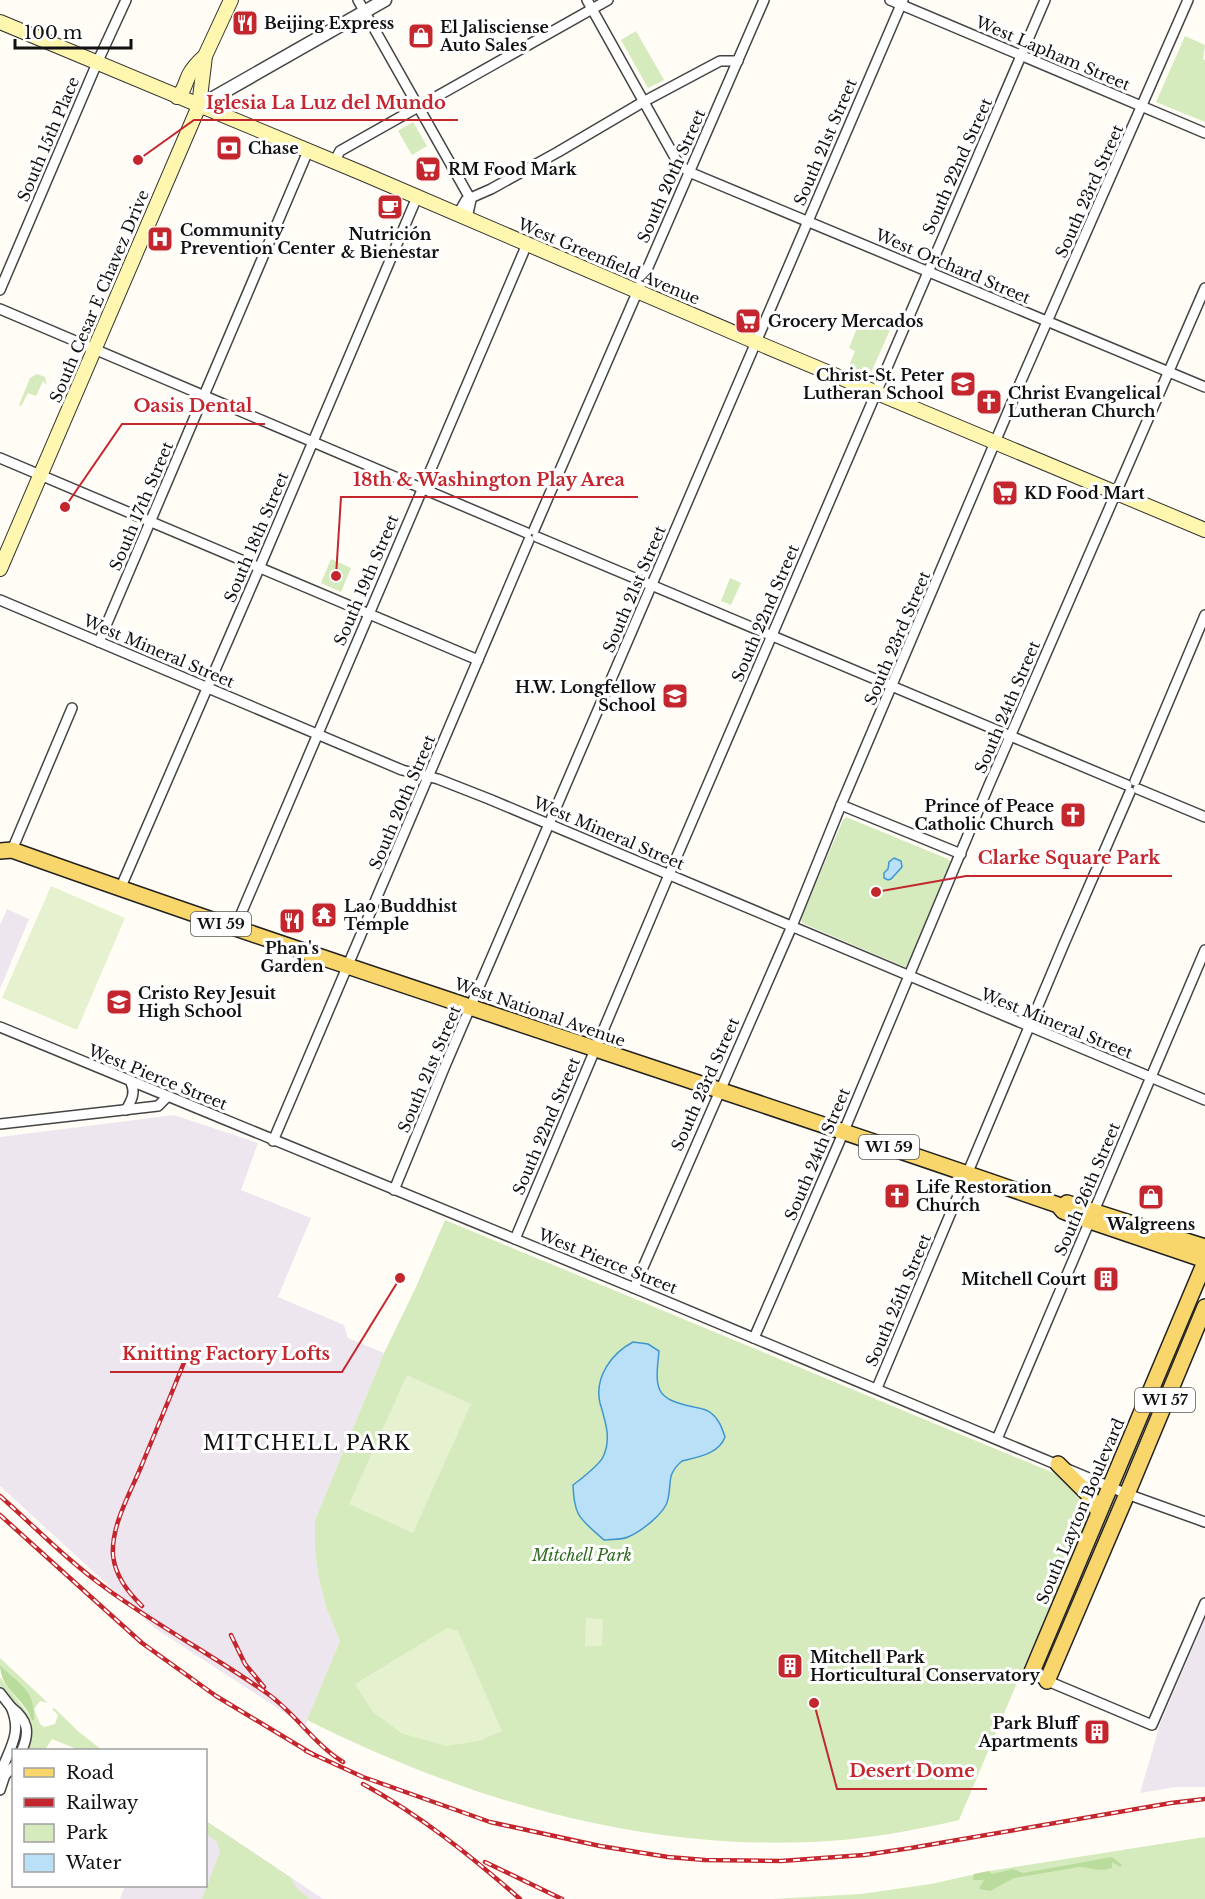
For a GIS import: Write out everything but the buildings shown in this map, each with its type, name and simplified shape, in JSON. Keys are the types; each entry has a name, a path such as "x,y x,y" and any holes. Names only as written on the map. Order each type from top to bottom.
{"main road":[{"name":"South Cesar E Chavez Drive","path":"0,569 199,106 205,56 231,0"},
{"name":"West Greenfield Avenue","path":"0,22 1205,530"},
{"path":"177,97 182,93 197,63 205,56"},
{"name":"West National Avenue","path":"4,847 348,967 1058,1205 1066,1203 1091,1216 1205,1261"},
{"name":"West National Avenue","path":"1091,1216 1205,1247"},
{"name":"South Layton Boulevard","path":"1031,1674 1205,1261"},
{"name":"WI 57","path":"1047,1681 1205,1307"},
{"path":"1175,1333 1185,1340 1176,1362 1175,1376"},
{"path":"1058,1464 1088,1494 1099,1512"}],"street":[{"name":"South 15th Place","path":"0,290 126,0"},
{"path":"358,0 470,199"},
{"path":"199,106 385,0"},
{"path":"586,0 678,163 689,172"},
{"path":"334,162 340,151 608,0"},
{"name":"South 20th Street","path":"273,1141 478,660 764,0"},
{"name":"West Lapham Street","path":"890,0 902,2 1021,56 1205,133"},
{"name":"South 22nd Street","path":"515,1239 771,635 1045,0"},
{"name":"South 23rd Street","path":"634,1288 718,1091 792,926 841,805 996,442 1188,0"},
{"name":"South 21st Street","path":"394,1190 902,2"},
{"path":"462,216 464,202 720,61 738,60"},
{"name":"South 17th Street","path":"99,642 280,212 308,151"},
{"name":"West Orchard Street","path":"689,172 1205,387"},
{"name":"South 18th Street","path":"120,889 260,568 417,197"},
{"name":"South 19th Street","path":"234,928 527,244"},
{"name":"South 24th Street","path":"754,1338 1205,288"},
{"path":"0,309 1205,817"},
{"path":"0,458 478,660"},
{"name":"West Mineral Street","path":"0,600 402,770 447,782 669,874 1205,1100"},
{"name":"South 25th Street","path":"877,1388 1205,615"},
{"path":"4,847 72,708"},
{"path":"841,805 961,854"},
{"name":"South 26th Street","path":"997,1439 1205,950"},
{"name":"West Pierce Street","path":"0,1027 131,1083 877,1388 1127,1494 1205,1522"},
{"path":"126,1110 133,1095 134,1088 131,1083"},
{"path":"0,1124 158,1106 167,1097"},
{"path":"1031,1674 1152,1725 1205,1603"},
{"path":"0,1693 22,1717 27,1728 27,1738 22,1749"},
{"path":"0,1790 2,1770 16,1733 16,1722 11,1707"}],"shaded area":[{"path":"7,909 29,919 0,989 0,925"},
{"path":"174,1115 258,1143 241,1190 311,1218 278,1297 344,1325 348,1338 384,1353 315,1520 315,1551 319,1580 327,1610 340,1641 305,1726 156,1629 0,1486 0,1137"},
{"path":"1205,1619 1205,1787 1176,1787 1140,1793 1160,1724"},
{"path":"207,1822 323,1899 120,1899 125,1887 207,1887"}],"green space":[{"path":"636,31 664,80 648,88 621,40"},
{"path":"1185,36 1205,45 1203,59 1205,60 1205,122 1156,102"},
{"path":"413,122 427,146 412,155 398,131"},
{"path":"861,318 890,330 870,375 849,366 855,351 849,348"},
{"path":"37,374 45,377 47,385 43,381 36,396 28,393 21,406 19,405 30,378"},
{"path":"331,559 351,568 341,592 321,583"},
{"path":"730,578 741,583 731,605 721,601"},
{"path":"846,817 951,862 909,963 905,967 802,923 801,918"},
{"path":"51,886 125,918 77,1030 2,998"},
{"name":"Mitchell Park","path":"445,1220 1061,1476 1093,1506 1094,1514 1028,1657 959,1820 862,1838 761,1843 693,1839 626,1829 560,1815 495,1797 431,1775 307,1720 340,1641 327,1610 319,1580 315,1551 315,1520 384,1353"},
{"path":"407,1375 471,1404 413,1533 349,1504"},
{"path":"586,1618 603,1619 602,1646 585,1646"},
{"path":"447,1628 458,1631 502,1731 479,1741 446,1746 401,1733 372,1711 355,1684"},
{"path":"0,1658 48,1703 40,1701 34,1709 40,1724 44,1727 55,1724 58,1715 52,1709 54,1708 101,1749 77,1749 52,1739 46,1749 24,1749 23,1715 0,1686 0,1677 30,1716 34,1717 31,1699 23,1687 0,1665"},
{"path":"0,1665 29,1694 34,1710 34,1720 4,1681"},
{"path":"207,1822 290,1877 297,1889 310,1899 202,1899 220,1852 217,1842 207,1834"},
{"path":"1205,1837 1205,1899 772,1899 861,1894 931,1884 989,1871"},
{"path":"1112,1857 1122,1865 1120,1867 1112,1862 1112,1868 1106,1869 1079,1867 1014,1878 990,1891 979,1889 984,1880 973,1880 974,1874 989,1871 992,1874 1013,1869 1023,1873"}],"water":[{"path":"894,858 901,861 902,867 888,880 884,878 884,873 888,869 889,862"},
{"path":"633,1342 648,1344 659,1351 657,1375 660,1390 664,1396 714,1415 725,1437 713,1451 682,1461 677,1466 672,1475 666,1504 652,1521 628,1537 604,1540 580,1517 575,1505 573,1485 594,1468 606,1450 606,1423 599,1393 602,1375 612,1359"}],"railway":[{"path":"142,1606 119,1577 114,1563 113,1544 122,1510 187,1355"},
{"path":"0,1496 93,1579 268,1694 323,1747 343,1762"},
{"path":"0,1515 142,1643 216,1696 314,1755"},
{"path":"231,1635 245,1664 264,1687"},
{"path":"306,1751 363,1777 490,1822 600,1846 668,1857 705,1860 781,1861 864,1855 1205,1799"},
{"path":"363,1784 405,1809 444,1837 520,1899"},
{"path":"485,1862 562,1899"}],"place":[{"name":"Beijing Express","path":"245,23"},
{"name":"El Jalisciense Auto Sales","path":"421,36"},
{"name":"Chase","path":"229,148"},
{"name":"Iglesia La Luz del Mundo","path":"138,160"},
{"name":"RM Food Mark","path":"428,169"},
{"name":"Nutrición & Bienestar","path":"390,207"},
{"name":"Community Prevention Center","path":"160,239"},
{"name":"Grocery Mercados","path":"748,321"},
{"name":"Christ-St. Peter Lutheran School","path":"963,384"},
{"name":"Christ Evangelical Lutheran Church","path":"989,402"},
{"name":"KD Food Mart","path":"1005,493"},
{"name":"Oasis Dental","path":"65,507"},
{"name":"18th & Washington Play Area","path":"336,576"},
{"name":"H.W. Longfellow School","path":"675,696"},
{"name":"Prince of Peace Catholic Church","path":"1073,815"},
{"name":"Clarke Square Park","path":"876,892"},
{"name":"Lao Buddhist Temple","path":"324,915"},
{"name":"Phan's Garden","path":"292,921"},
{"name":"Cristo Rey Jesuit High School","path":"119,1002"},
{"name":"Life Restoration Church","path":"897,1196"},
{"name":"Walgreens","path":"1151,1197"},
{"name":"Knitting Factory Lofts","path":"400,1278"},
{"name":"Mitchell Court","path":"1106,1279"},
{"name":"Mitchell Park Horticultural Conservatory","path":"790,1666"},
{"name":"Desert Dome","path":"814,1703"},
{"name":"Park Bluff Apartments","path":"1097,1732"}],"district":[{"name":"MITCHELL PARK","path":"307,1443"}]}
